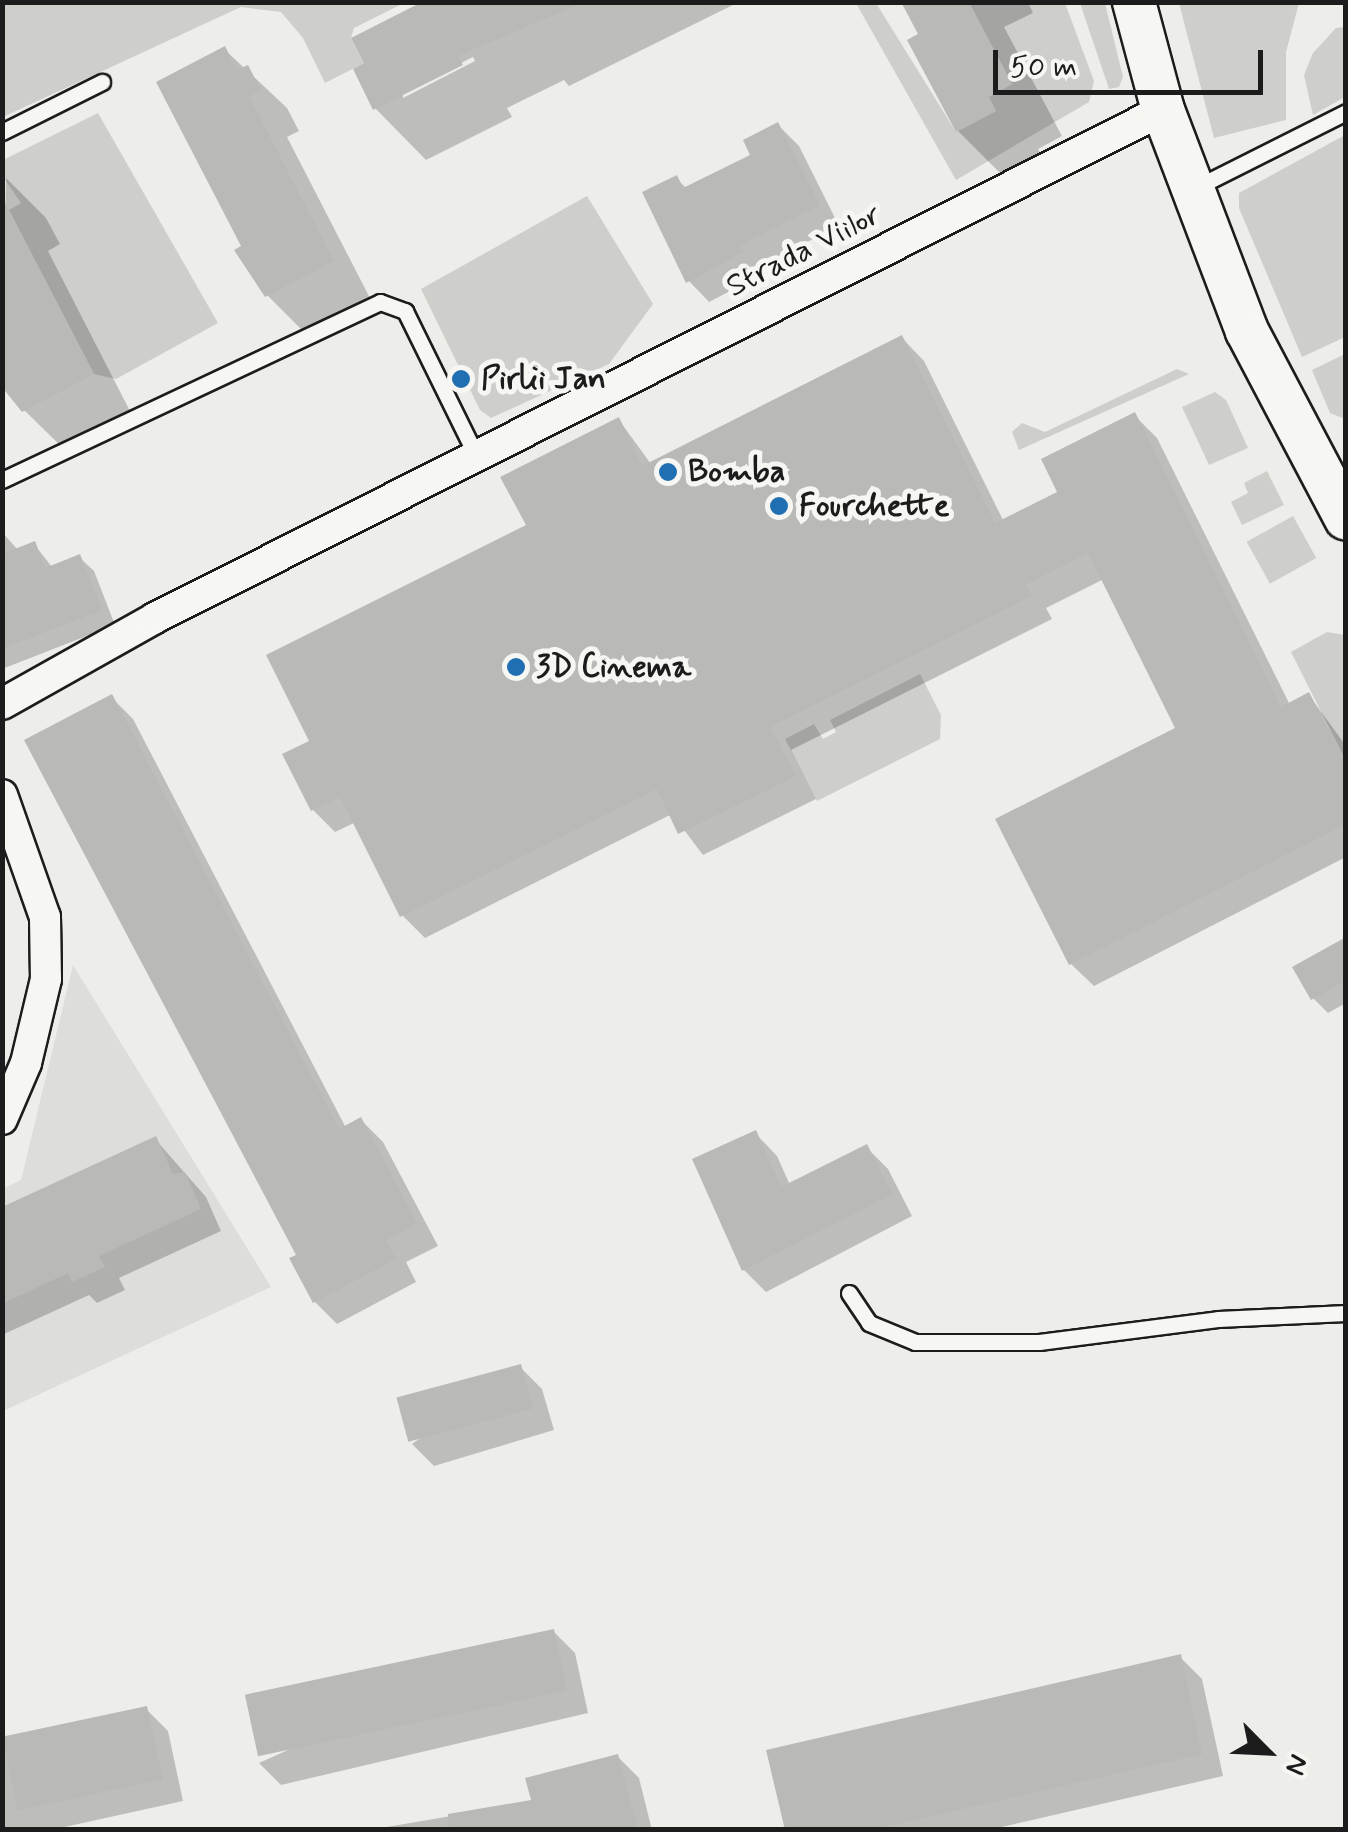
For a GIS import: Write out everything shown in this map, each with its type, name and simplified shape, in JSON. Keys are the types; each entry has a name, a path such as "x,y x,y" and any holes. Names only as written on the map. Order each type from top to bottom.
{"main road":[{"path":"1134,2 1163,110 1247,331 1346,519"}],"street":[{"name":"Strada Viilor","path":"2,704 476,455 1163,110"},
{"path":"2,795 45,917 46,979 26,1063 2,1118"}],"lane":[{"path":"2,132 102,82"},
{"path":"1193,190 1346,112"},
{"path":"2,480 380,302 405,311 476,455"},
{"path":"849,1293 870,1322 915,1342 1039,1342 1218,1318 1346,1314"}],"shaded area":[{"path":"2,3 404,3 354,28 351,38 364,63 325,83 303,38 281,12 241,7 3,117"},
{"path":"876,3 956,132 996,111 989,97 1012,84 969,3 1065,3 1094,81 1089,102 956,180 857,5"},
{"path":"1080,3 1105,3 1123,77 1119,87 1109,89"},
{"path":"1179,3 1299,3 1286,52 1286,120 1214,138"},
{"path":"1345,27 1345,97 1313,115 1304,75 1313,53 1336,28"},
{"path":"98,113 218,323 116,379 94,374 9,210 21,203 3,177 3,160"},
{"path":"1345,135 1345,337 1302,357 1239,208 1239,193"},
{"path":"587,196 653,304 609,364 491,418 480,410 421,289"},
{"path":"1345,354 1345,419 1330,413 1312,370"},
{"path":"1177,369 1189,374 1019,450 1012,432 1022,423 1045,432"},
{"path":"1215,392 1226,400 1248,448 1209,465 1182,407"},
{"path":"1267,471 1284,505 1242,525 1231,502 1248,493 1244,483"},
{"path":"1293,516 1316,558 1270,584 1247,542"},
{"path":"1327,632 1345,635 1345,759 1291,652"},
{"path":"920,674 941,715 940,739 817,801 785,739 814,724 823,739 836,732 830,720"},
{"path":"73,965 271,1287 3,1411 3,1189 21,1180"}],"building":[{"path":"422,2 584,2 458,56 463,65 373,110 353,69 364,63 351,38"},
{"path":"901,2 969,2 1012,84 989,97 996,111 956,132 907,40 918,34"},
{"path":"225,46 237,70 248,65 261,90 249,96 334,261 265,297 234,250 241,246 156,82"},
{"path":"778,122 820,205 740,245 744,252 686,283 642,192 677,175 683,188 750,155 743,140"},
{"path":"2,197 94,374 22,412 2,387"},
{"path":"902,335 995,523 1057,492 1041,459 1135,412 1281,707 1309,692 1346,764 1346,824 1069,965 995,819 1175,728 1088,553 1025,585 1032,596 770,727 796,776 678,834 657,789 400,917 340,797 311,811 282,754 309,741 266,655 526,525 500,477 619,417 642,466"},
{"path":"35,541 45,568 80,554 102,610 2,649 2,554"},
{"path":"112,694 339,1129 361,1117 417,1223 386,1240 396,1259 313,1303 289,1258 296,1255 24,740"},
{"path":"1346,937 1346,980 1311,1000 1292,967"},
{"path":"756,1130 781,1187 867,1144 892,1194 742,1271 692,1159"},
{"path":"156,1136 173,1174 185,1172 201,1209 99,1256 105,1267 72,1282 68,1273 2,1304 2,1207"},
{"path":"521,1364 533,1408 408,1442 396,1397"},
{"path":"554,1629 567,1691 258,1756 245,1695"},
{"path":"1181,1654 1202,1754 871,1830 785,1830 766,1750"},
{"path":"147,1706 163,1779 18,1810 2,1737"},
{"path":"618,1754 638,1830 449,1830 448,1814 531,1800 525,1778"}],"place":[{"name":"Pirlii Jan","path":"461,379"},
{"name":"Bomba","path":"668,472"},
{"name":"Fourchette","path":"779,506"},
{"name":"3D Cinema","path":"516,667"}]}
